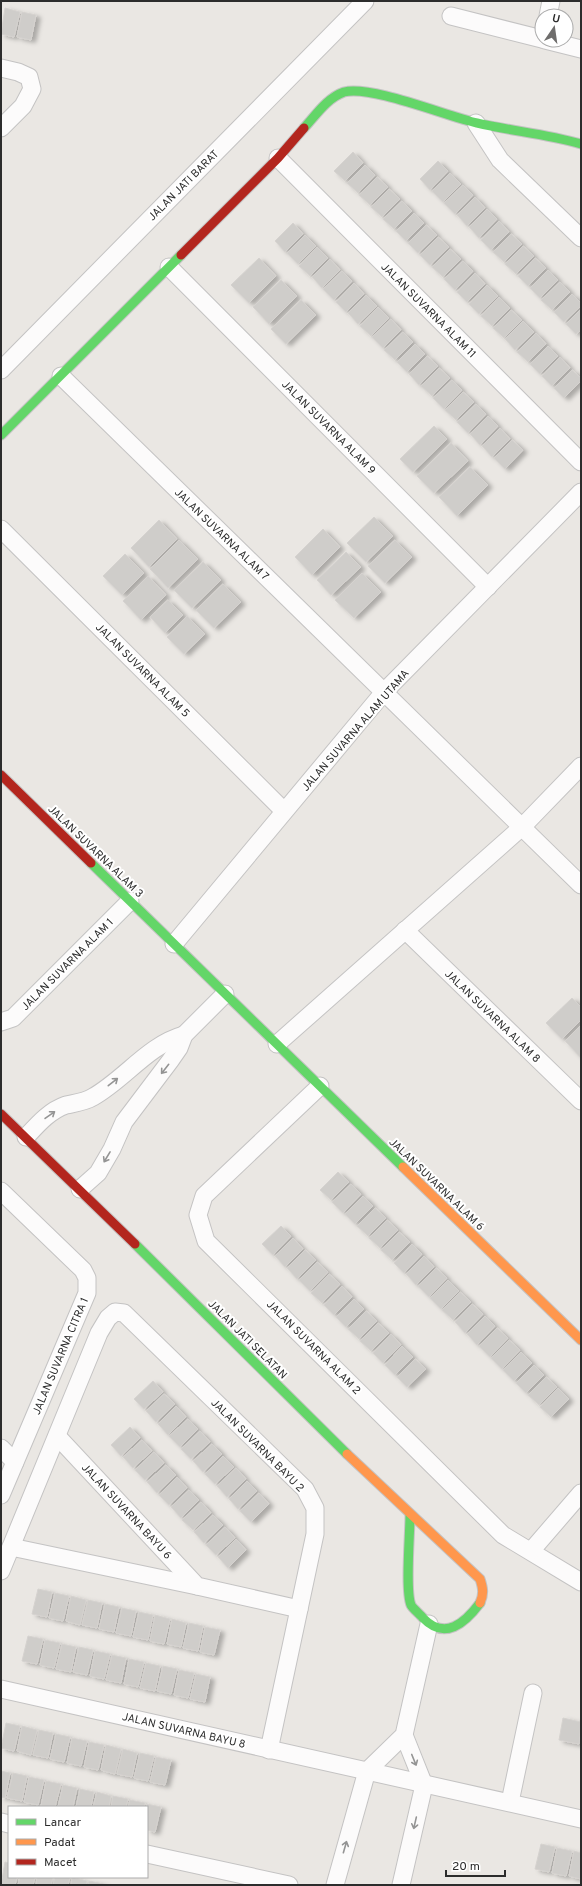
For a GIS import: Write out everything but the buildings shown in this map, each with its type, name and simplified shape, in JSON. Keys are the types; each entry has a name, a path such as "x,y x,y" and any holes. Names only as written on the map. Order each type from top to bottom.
{"street":[{"name":"JALAN JATI BARAT","path":"1,370 365,1"},
{"path":"451,16 534,37"},
{"path":"1,68 18,72 29,77 32,89 23,106 1,128"},
{"path":"1,435 278,158 330,99 345,92 374,93 476,123 556,137 581,144"},
{"path":"476,123 500,160 581,238"},
{"name":"JALAN SUVARNA ALAM 11","path":"278,158 581,462"},
{"name":"JALAN SUVARNA ALAM 9","path":"169,267 488,587"},
{"name":"JALAN SUVARNA ALAM 7","path":"60,376 581,885"},
{"name":"JALAN SUVARNA ALAM UTAMA","path":"174,944 384,692 581,492"},
{"name":"JALAN SUVARNA ALAM 5","path":"1,529 284,811"},
{"path":"277,1044 522,827 581,766"},
{"name":"JALAN SUVARNA ALAM 3","path":"1,775 225,994"},
{"name":"JALAN SUVARNA ALAM 1","path":"1,1022 13,1018 130,901"},
{"name":"JALAN SUVARNA ALAM 8","path":"405,930 581,1101"},
{"path":"80,1189 98,1172 112,1149 124,1122 179,1048 184,1035 225,994"},
{"name":"JALAN SUVARNA ALAM 6","path":"225,994 581,1340"},
{"path":"26,1137 48,1114 65,1106 93,1097 158,1047 171,1039 184,1035"},
{"name":"JALAN SUVARNA ALAM 2","path":"320,1086 204,1196 198,1215 206,1241 503,1535 581,1582"},
{"name":"JALAN JATI SELATAN","path":"1,1114 80,1189 410,1516 480,1579 483,1587 483,1595 478,1604 456,1627 441,1629 429,1624"},
{"name":"JALAN SUVARNA CITRA 1","path":"1,1191 83,1270 88,1286 87,1293 1,1495"},
{"name":"JALAN SUVARNA BAYU 2","path":"57,1436 99,1333 108,1318 115,1312 124,1313 305,1489 315,1508 315,1534 269,1750"},
{"path":"1,1571 57,1436"},
{"name":"JALAN SUVARNA BAYU 6","path":"57,1436 197,1586"},
{"path":"1,1448 15,1462"},
{"path":"531,1551 581,1493"},
{"path":"335,1885 367,1771 404,1735 429,1624 411,1605 409,1591 410,1516"},
{"path":"11,1547 299,1609"},
{"name":"JALAN SUVARNA BAYU 8","path":"1,1689 581,1819"},
{"path":"510,1802 533,1693"},
{"path":"401,1885 424,1785 404,1735"},
{"path":"148,1854 289,1885"}],"traffic: fast":[{"path":"304,128 332,98 344,92 356,91 372,93 409,102 477,123 581,144"},
{"path":"1,435 181,255"},
{"path":"91,863 403,1167"},
{"path":"135,1244 347,1454"},
{"path":"410,1516 408,1588 412,1607 431,1625 447,1629 461,1623 480,1603"}],"traffic: slow":[{"path":"403,1167 581,1340"},
{"path":"347,1454 480,1579 483,1591 480,1603"}],"traffic: jam":[{"path":"181,255 278,158 304,128"},
{"path":"1,775 91,863"},
{"path":"1,1114 135,1244"}]}
